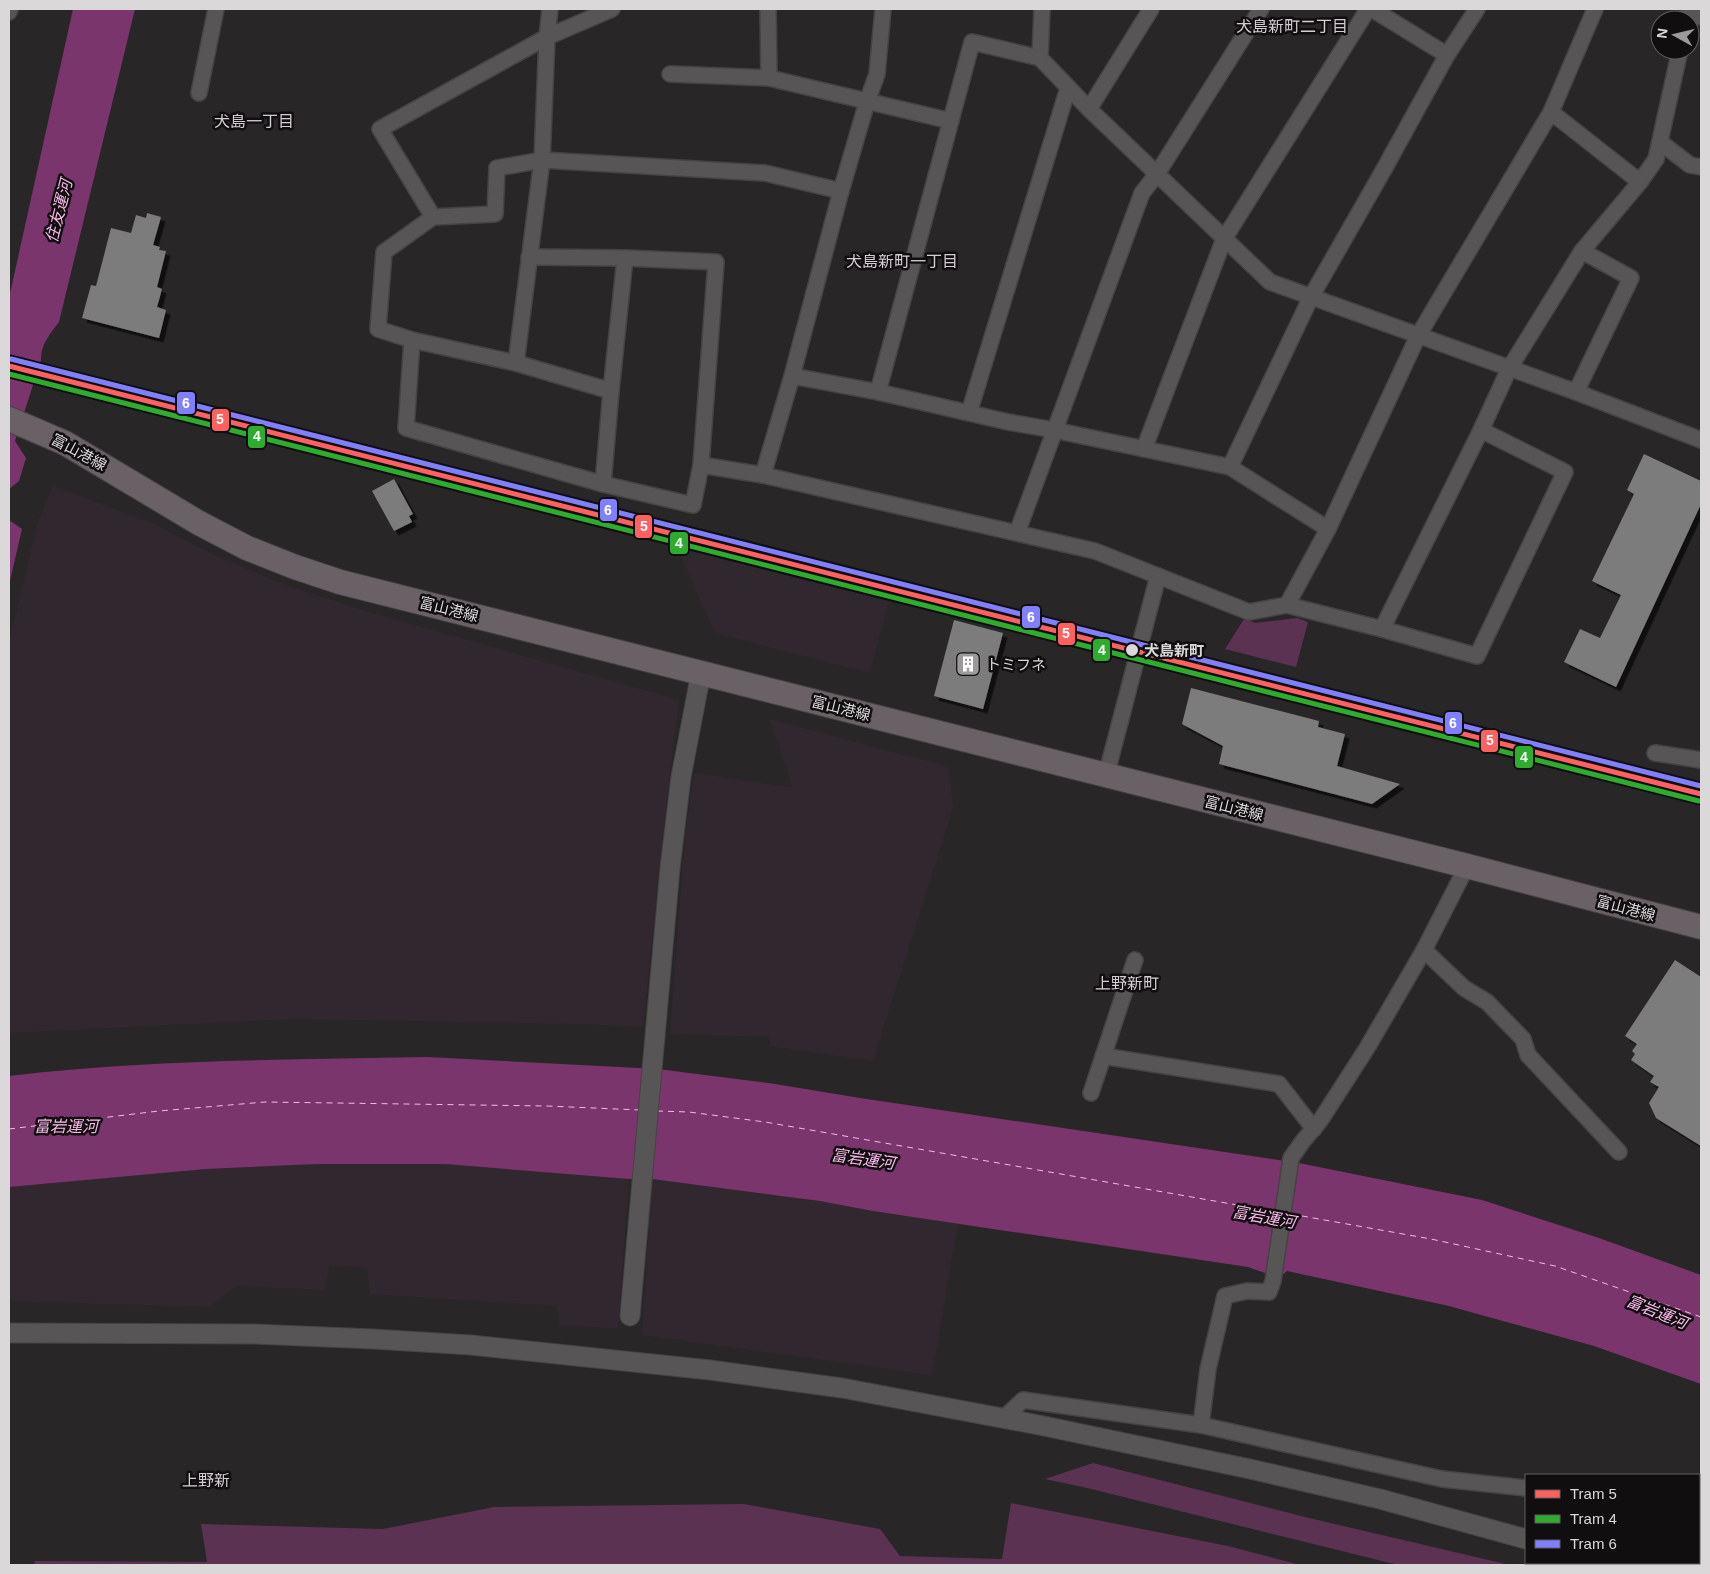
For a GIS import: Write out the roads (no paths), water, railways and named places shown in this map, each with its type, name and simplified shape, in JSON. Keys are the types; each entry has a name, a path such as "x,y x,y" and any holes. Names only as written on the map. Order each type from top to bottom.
{"main road":[{"name":"富山港線","path":"9,419 65,443 91,457 199,523 247,548 294,567 340,582 1467,866 1701,927"}],"street":[{"path":"199,93 216,9"},
{"path":"516,364 542,160 546,37 550,9"},
{"path":"433,217 380,129 546,37 612,9"},
{"path":"768,9 769,78"},
{"path":"763,475 792,376 841,191 877,74 884,9"},
{"path":"1040,58 1042,9"},
{"path":"1089,109 1150,9"},
{"path":"1017,533 1142,193 1157,174 1261,9"},
{"path":"1144,449 1224,239 1370,9 1447,55"},
{"path":"1230,467 1311,297 1379,180 1447,55 1476,9"},
{"path":"1287,605 1328,528 1418,336 1551,112 1595,9"},
{"path":"878,392 972,42 1040,58 1089,109 1270,282 1576,392 1701,440"},
{"path":"1382,628 1481,430 1509,369 1582,251 1640,182 1656,159 1678,60"},
{"path":"670,74 769,78 951,121"},
{"path":"968,413 1068,88"},
{"path":"1551,112 1640,182"},
{"path":"1660,142 1690,165 1701,167"},
{"path":"611,391 516,364 412,340 378,329 384,252 433,217 496,214 497,168 542,160 765,172 841,191"},
{"path":"1576,392 1631,278 1582,251"},
{"path":"412,340 406,428 603,484 693,505 701,465 716,262 625,258 529,257"},
{"path":"603,484 625,258"},
{"path":"792,376 878,392 968,413 1230,467 1328,528"},
{"path":"701,465 763,475 1095,551 1249,612 1287,605 1382,628 1476,656 1565,472 1481,430"},
{"path":"1106,776 1158,576"},
{"path":"630,1316 669,878 681,777 701,673"},
{"path":"1655,753 1700,757"},
{"path":"1201,1426 1208,1369 1225,1296 1247,1292 1269,1292 1273,1282 1291,1158 1314,1129 1367,1048 1424,950 1467,866"},
{"path":"1424,950 1464,988 1487,1002 1523,1039 1528,1055 1619,1152"},
{"path":"1091,1093 1135,960"},
{"path":"1103,1056 1279,1084 1314,1129"},
{"path":"9,1333 254,1334 471,1345 719,1371 842,1388 1004,1418 1259,1471 1380,1499 1525,1538"},
{"path":"1004,1418 1023,1400 1201,1426 1442,1479 1525,1488"}],"water":[{"name":"住友運河","path":"73,9 135,9 59,322 42,349 41,360 15,441 26,458 19,481 9,489 9,298"},
{"path":"9,520 22,529 9,585"},
{"name":"富岩運河","path":"427,1057 658,1069 775,1084 1299,1163 1482,1200 1599,1238 1701,1275 1701,1384 1594,1346 1449,1306 1287,1271 1279,1278 1248,1267 873,1211 820,1201 652,1179 629,1179 445,1164 317,1164 206,1169 9,1187 9,1076 61,1070 165,1063"}],"tram line":[{"name":"6","path":"11,359 1701,786"},
{"name":"5","path":"9,366 1701,794"},
{"name":"4","path":"9,374 1699,801"}],"place":[{"name":"犬島新町","path":"1132,650"},
{"name":"トミフネ","path":"968,664"}],"district":[{"name":"犬島新町二丁目","path":"1292,26"},
{"name":"犬島一丁目","path":"254,121"},
{"name":"犬島新町一丁目","path":"902,261"},
{"name":"上野新町","path":"1127,983"},
{"name":"上野新","path":"206,1480"}]}
